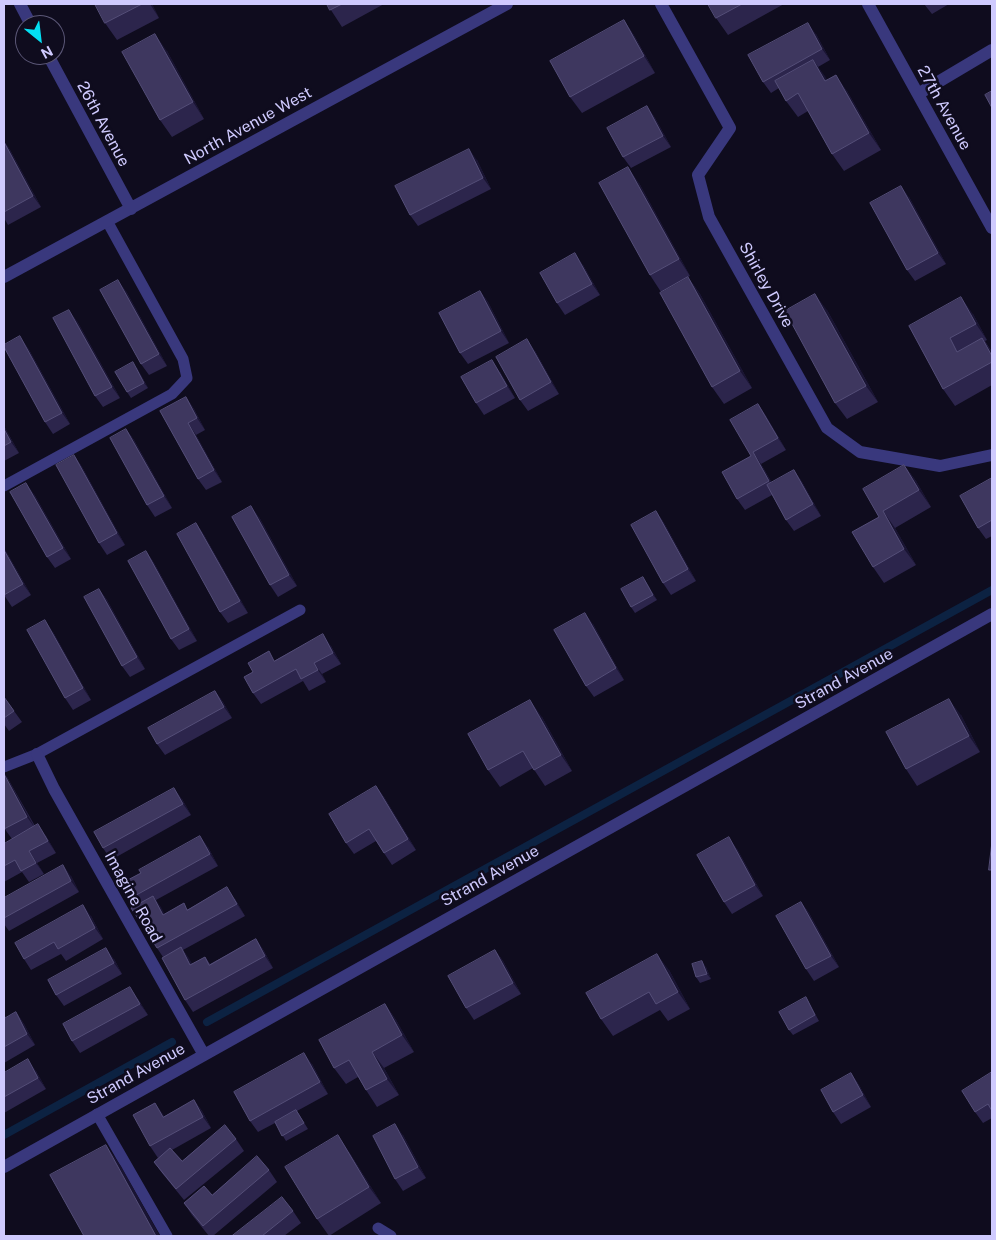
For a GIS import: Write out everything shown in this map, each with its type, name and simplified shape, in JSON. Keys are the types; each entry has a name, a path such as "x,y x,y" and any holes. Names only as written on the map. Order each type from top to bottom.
{"street":[{"path":"20,4 26,15"},
{"name":"North Avenue West","path":"4,277 507,4"},
{"name":"Shirley Drive","path":"661,4 730,128 698,175 709,217 827,428 860,452 940,466 992,455"},
{"name":"27th Avenue","path":"868,4 992,228"},
{"path":"918,94 992,50"},
{"name":"26th Avenue","path":"53,65 130,209"},
{"name":"Strand Avenue","path":"4,1167 992,614"},
{"name":"Imagine Road","path":"37,754 54,789 204,1055"}],"lane":[{"path":"4,486 172,394 187,378 183,359 107,222"},
{"path":"4,767 37,754 300,610"},
{"path":"98,1114 166,1236"},
{"path":"378,1228 390,1236"}],"building":[{"path":"95,4 142,4 105,23"},
{"path":"327,4 342,4 330,10"},
{"path":"708,4 742,4 716,18"},
{"path":"624,20 644,56 570,97 550,61"},
{"path":"808,23 822,49 763,82 748,55"},
{"path":"155,34 193,102 160,120 122,52"},
{"path":"813,60 825,81 836,75 869,133 832,154 798,93 786,101 775,81"},
{"path":"992,91 992,108 985,95"},
{"path":"647,106 663,136 623,157 607,128"},
{"path":"4,142 33,196 4,212"},
{"path":"469,149 483,178 410,215 395,186"},
{"path":"628,167 679,259 650,275 599,183"},
{"path":"901,186 938,253 907,270 870,203"},
{"path":"575,253 592,284 557,303 540,273"},
{"path":"688,277 740,371 712,387 660,293"},
{"path":"118,280 159,354 141,364 100,290"},
{"path":"480,291 501,331 460,353 439,313"},
{"path":"815,294 866,386 835,403 785,311"},
{"path":"961,297 976,324 950,338 957,352 982,338 992,356 992,362 943,389 909,326"},
{"path":"69,310 112,387 95,396 53,318"},
{"path":"20,336 62,413 45,422 4,347 4,345"},
{"path":"527,339 551,382 520,400 496,357"},
{"path":"492,360 507,386 476,403 461,377"},
{"path":"133,362 144,383 127,392 115,372"},
{"path":"186,397 197,418 188,423 214,470 198,479 160,411"},
{"path":"758,404 778,438 753,452 769,481 737,499 722,472 751,456 730,420"},
{"path":"4,429 11,442 4,446"},
{"path":"126,429 164,496 147,505 110,438"},
{"path":"74,455 117,533 99,543 56,465"},
{"path":"904,465 919,490 883,511 904,549 873,567 852,532 879,517 863,489"},
{"path":"794,470 813,504 786,520 767,485"},
{"path":"992,478 992,520 978,528 960,496"},
{"path":"26,483 63,548 47,557 10,492"},
{"path":"251,506 289,575 270,585 232,517"},
{"path":"656,511 688,569 663,583 631,525"},
{"path":"196,523 240,601 220,612 177,534"},
{"path":"4,550 23,584 4,595"},
{"path":"146,551 189,629 171,639 128,561"},
{"path":"643,577 653,595 631,607 621,589"},
{"path":"99,589 137,657 122,666 84,597"},
{"path":"585,613 616,668 586,686 554,630"},
{"path":"45,620 83,688 65,698 27,630"},
{"path":"323,634 333,653 314,663 318,670 301,679 296,669 253,693 244,677 253,672 248,663 269,651 274,661"},
{"path":"215,691 224,707 157,744 148,728"},
{"path":"4,697 14,711 4,718"},
{"path":"949,699 969,736 906,769 886,732"},
{"path":"530,700 561,755 534,770 523,751 488,770 468,734"},
{"path":"4,774 27,817 4,829"},
{"path":"376,786 408,839 384,853 369,829 346,843 329,814"},
{"path":"174,788 183,804 103,848 94,832"},
{"path":"38,824 48,841 29,851 36,863 21,871 15,860 4,866 4,844"},
{"path":"200,836 210,854 131,898 122,883 141,873 139,870"},
{"path":"729,837 755,885 724,902 697,855"},
{"path":"992,842 992,870 989,870"},
{"path":"63,865 71,881 4,918 4,898"},
{"path":"227,887 237,904 157,948 131,908 153,896 163,915 184,903 187,910"},
{"path":"801,902 831,956 806,969 776,916"},
{"path":"83,905 95,928 58,949 54,942 24,959 15,943"},
{"path":"256,939 265,956 185,1000 162,958 181,947 190,965 205,957 209,965"},
{"path":"106,948 114,963 56,995 48,980"},
{"path":"495,950 513,983 466,1008 448,976"},
{"path":"657,954 678,992 656,1004 649,992 601,1019 586,993"},
{"path":"702,961 707,974 696,977 692,964"},
{"path":"130,987 140,1004 72,1041 63,1024"},
{"path":"806,997 815,1015 789,1030 779,1012"},
{"path":"385,1004 402,1035 372,1052 387,1079 366,1090 349,1060 334,1068 319,1040"},
{"path":"16,1012 27,1034 4,1047 4,1019"},
{"path":"304,1053 320,1082 250,1121 234,1092"},
{"path":"28,1059 38,1078 4,1097 4,1073"},
{"path":"992,1072 992,1111 988,1104 975,1112 962,1091"},
{"path":"851,1073 863,1095 833,1112 821,1090"},
{"path":"194,1100 203,1117 150,1146 133,1115 155,1103 163,1117"},
{"path":"296,1110 304,1123 282,1136 275,1122"},
{"path":"395,1124 418,1167 395,1179 373,1136"},
{"path":"225,1125 236,1139 176,1189 154,1162 170,1148 182,1161"},
{"path":"338,1135 369,1187 317,1219 285,1167"},
{"path":"106,1145 156,1236 84,1236 50,1175"},
{"path":"257,1156 269,1170 203,1226 184,1203 204,1186 212,1195"},
{"path":"282,1197 293,1211 262,1236 232,1236"}],"waterway":[{"path":"207,1022 992,590"},
{"path":"4,1135 172,1042"}]}
